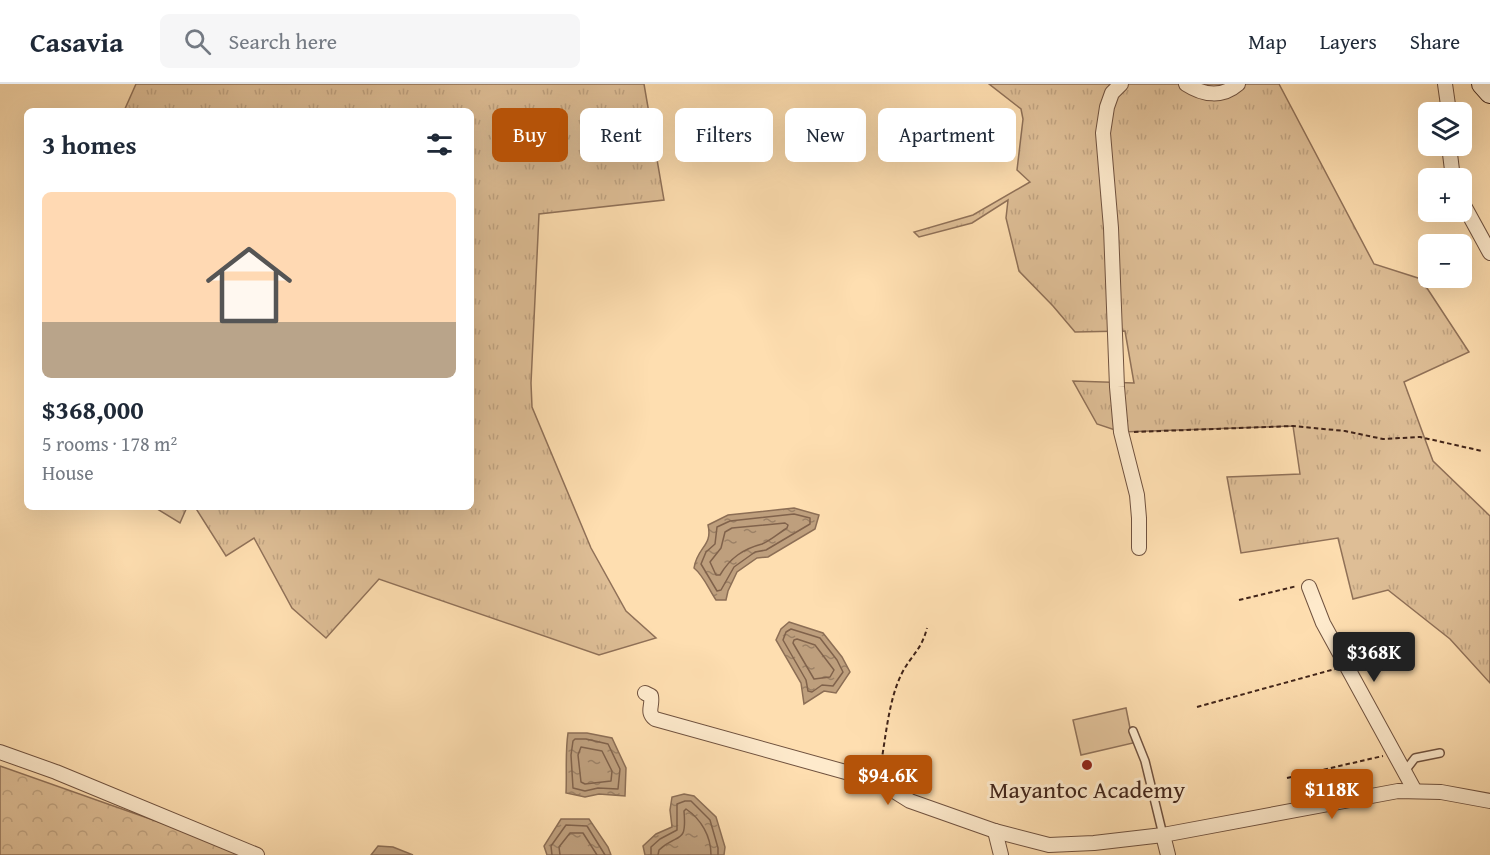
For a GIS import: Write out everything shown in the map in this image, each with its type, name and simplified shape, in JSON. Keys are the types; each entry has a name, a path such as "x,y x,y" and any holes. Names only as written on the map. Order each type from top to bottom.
{"main road":[{"path":"1482,84 1490,93"}],"street":[{"path":"1121,84 1112,93 1107,107 1103,134 1111,228 1117,387 1121,432 1137,495 1138,548"},
{"path":"1186,84 1207,93 1221,94 1232,90 1238,84"},
{"path":"1445,84 1448,102"},
{"path":"1472,220 1490,253"},
{"path":"1309,587 1323,623 1415,791"},
{"path":"645,693 651,696 649,710 655,719 878,781 910,801 995,831 1049,845 1097,849 1378,794 1415,791 1441,792 1490,801"},
{"path":"0,752 56,772 257,855"},
{"path":"995,831 1001,855"},
{"path":"1162,835 1168,855"}],"lane":[{"path":"1133,731 1145,761 1162,835"},
{"path":"1405,771 1415,758 1440,753"}],"path":[{"path":"1121,432 1293,426 1345,431 1383,439 1420,437 1482,451"},
{"path":"1239,600 1302,585 1309,587"},
{"path":"878,781 895,693 903,672 923,642 927,628"},
{"path":"1197,707 1346,666"},
{"path":"1287,778 1395,753"}],"green space":[{"path":"136,84 644,84 648,108 580,108 580,162 657,162 664,200 539,214 531,383 532,407 591,548 626,611 656,638 599,655 379,579 326,638 292,608 254,538 226,556 197,510 474,510 474,108 125,108"},
{"path":"989,84 1279,84 1374,264 1418,278 1418,288 1427,288 1469,352 1404,382 1433,461 1490,516 1490,683 1450,639 1388,590 1353,599 1338,538 1241,553 1227,477 1300,474 1293,426 1121,432 1097,424 1073,381 1134,383 1125,331 1075,332 1019,271 1006,218 1008,200 972,223 919,237 914,232 973,215 1030,182 1017,170 1023,119 1021,109"},
{"path":"159,510 186,510 180,523"},
{"path":"1126,708 1133,743 1081,755 1073,720"},
{"path":"0,766 241,851 250,855 0,855"}],"water":[{"path":"794,508 819,515 815,529 768,557 757,558 737,572 726,600 716,600 704,579 694,568 698,555 707,542 708,525 728,515"},
{"path":"789,622 823,633 842,657 850,672 836,693 824,691 804,704 801,683 776,640 781,629"},
{"path":"568,733 587,733 612,738 626,768 625,796 599,794 585,797 566,793"},
{"path":"684,794 694,796 716,817 725,847 724,855 645,855 643,846 656,834 672,827 670,810 672,797"},
{"path":"561,819 589,819 611,855 547,855 544,846"},
{"path":"378,846 393,847 413,855 371,855"}],"place":[{"name":"Mayantoc Academy","path":"1087,765"}]}
